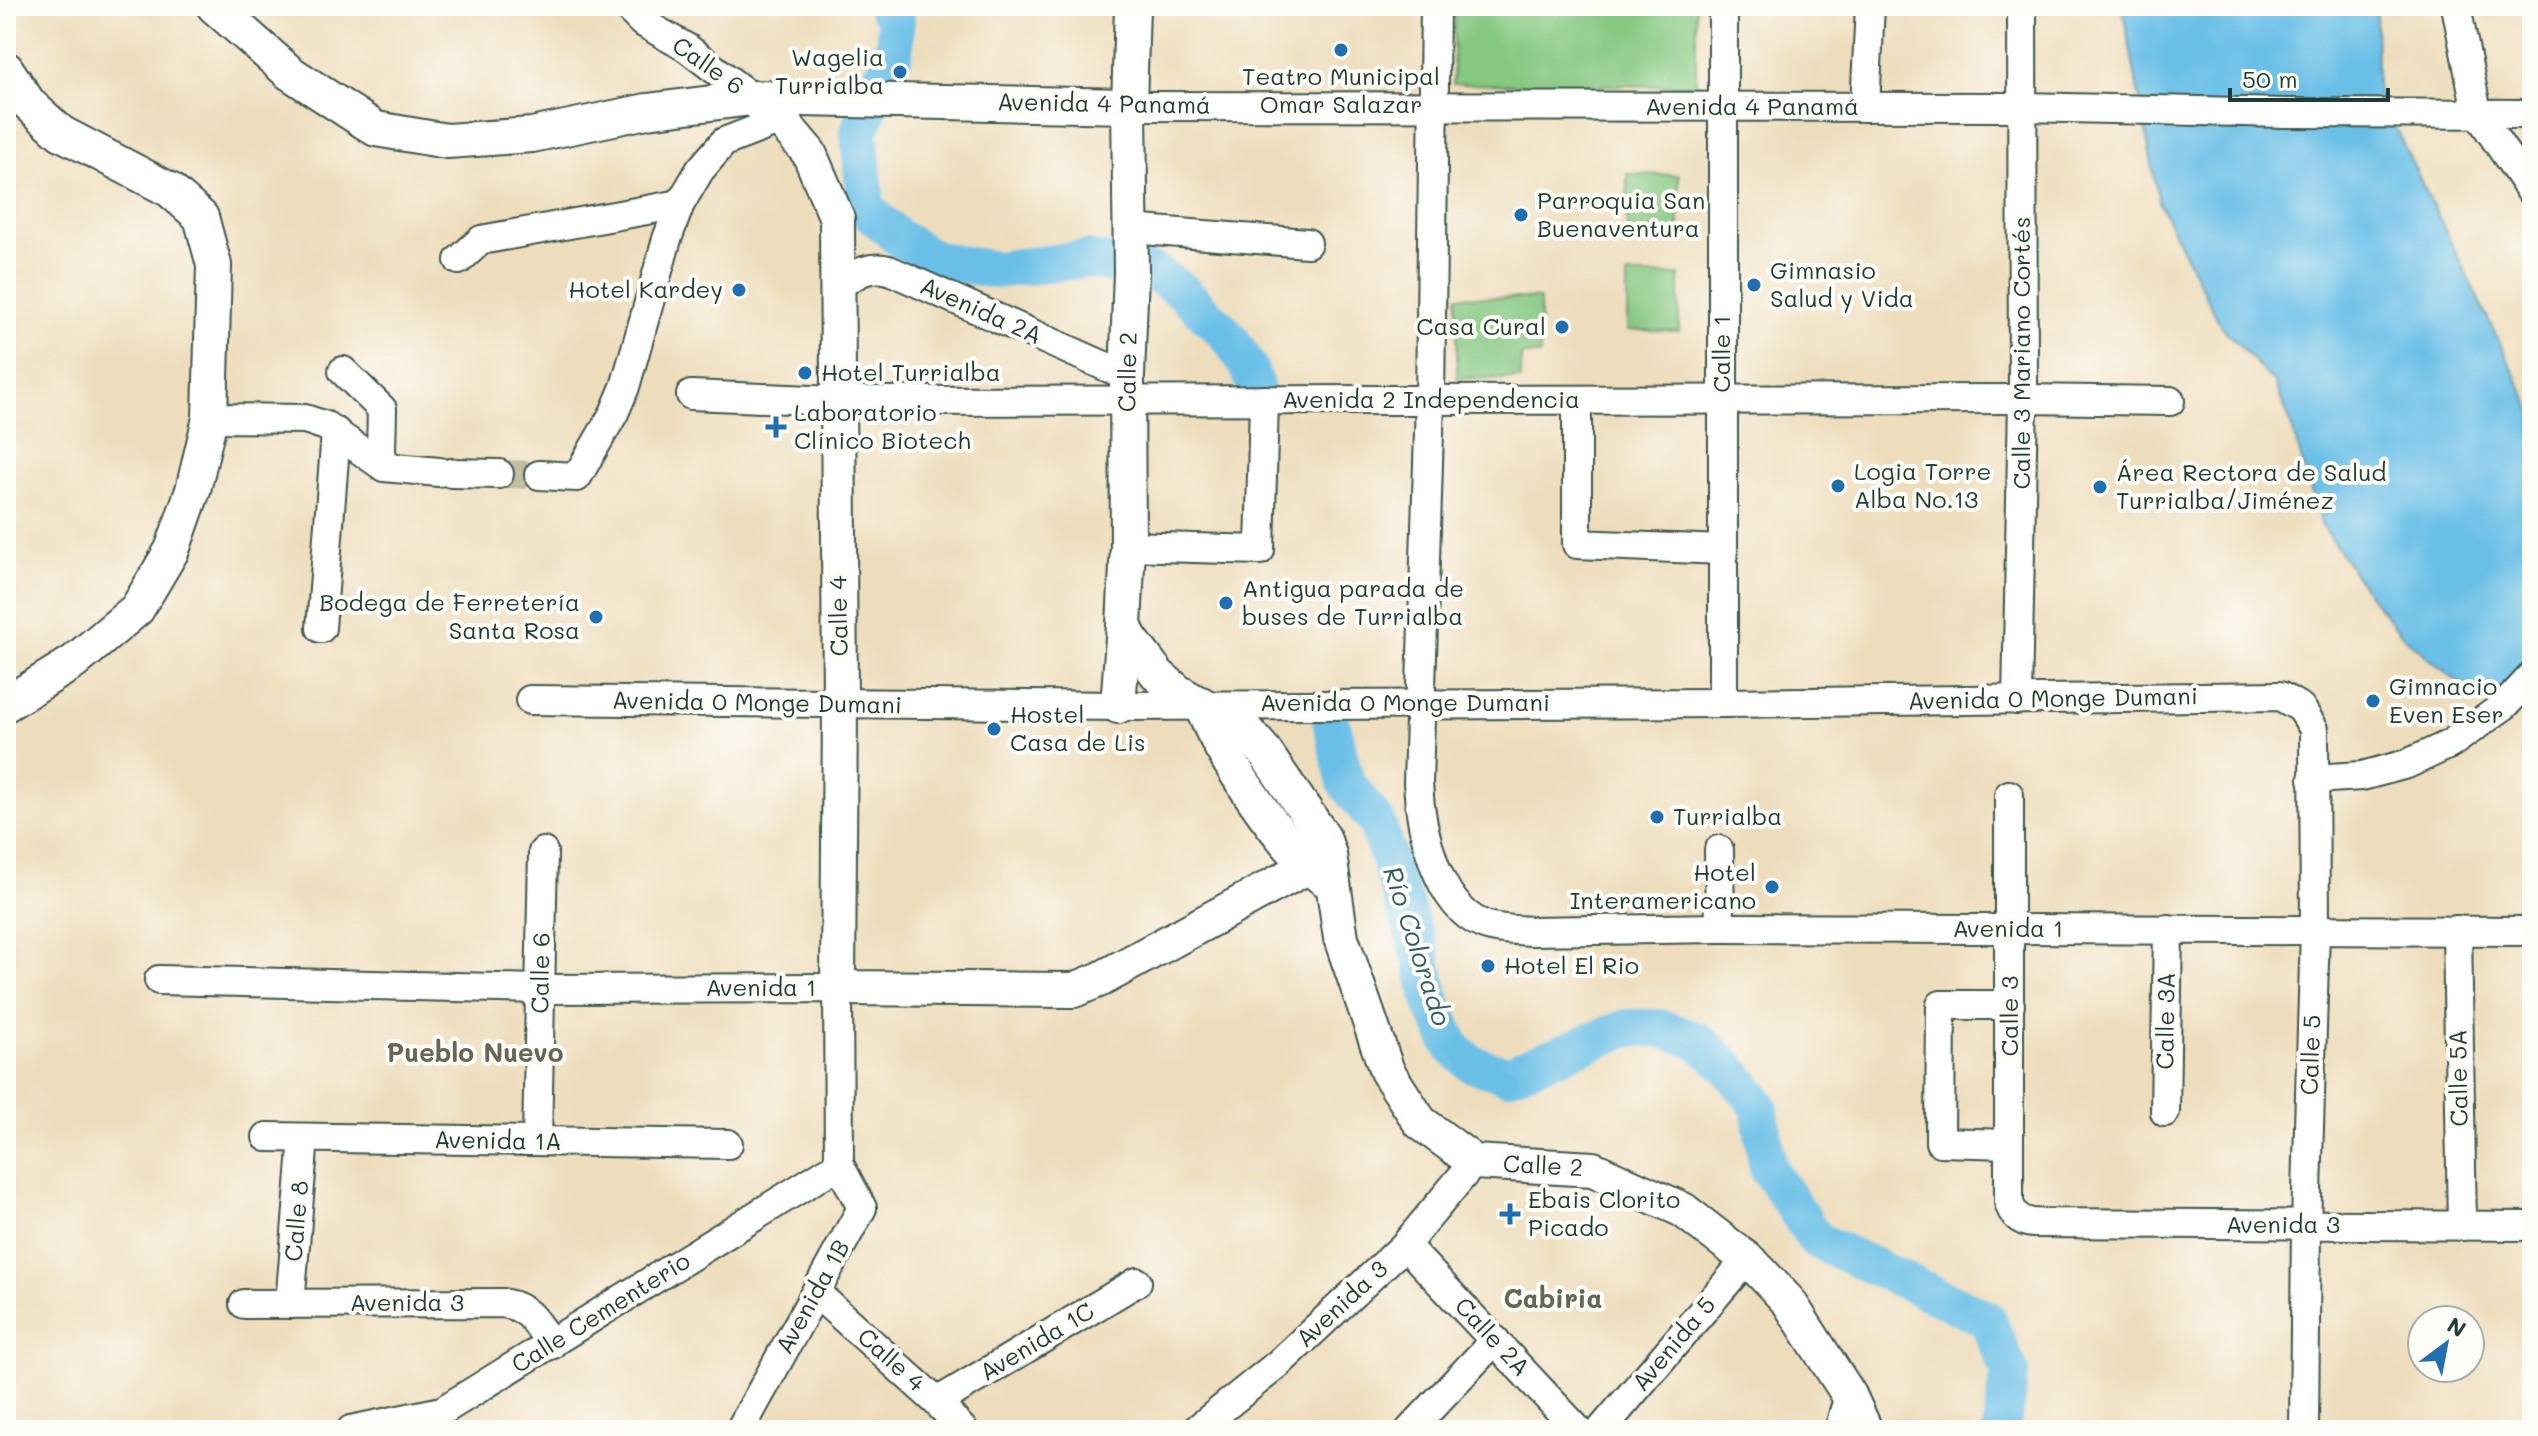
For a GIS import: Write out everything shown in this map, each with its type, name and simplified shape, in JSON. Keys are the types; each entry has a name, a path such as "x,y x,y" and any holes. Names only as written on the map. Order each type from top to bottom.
{"main road":[{"name":"Avenida 4 Panamá","path":"214,6 290,73 376,129 447,141 532,135 647,111 752,98 1129,106"},
{"name":"Calle 2","path":"1132,6 1128,546 1124,625 1139,653 1158,675 1178,692 1249,733 1323,837 1323,869 1341,938 1387,1071 1420,1122 1474,1162 1593,1169 1683,1210 1747,1259 1789,1302 1849,1395 1865,1430"},
{"path":"6,69 29,104 61,133 170,190 201,217 214,265 210,418 193,490 172,550 137,609 74,662 6,704"},
{"name":"Calle 4","path":"752,98 781,120 809,153 837,218 838,988"},
{"path":"1118,706 1124,625"},
{"name":"Calle 2","path":"1201,704 1215,737 1238,774 1323,869"},
{"name":"Avenida 1","path":"838,988 1074,990 1323,869"}],"street":[{"name":"Calle 6","path":"626,6 642,22 687,48 752,98"},
{"path":"1422,703 1435,6"},
{"name":"Calle 1","path":"1723,6 1723,703"},
{"path":"1865,107 1870,6"},
{"name":"Calle 3 Mariano Cortés","path":"2017,700 2023,399 2022,6"},
{"path":"2456,6 2477,112 2532,193"},
{"name":"Avenida 4 Panamá","path":"1129,106 2022,107 2532,114"},
{"path":"539,475 577,477 614,413 625,387 667,239 680,204 700,170 724,142 781,120"},
{"path":"459,260 481,240 680,204"},
{"path":"1130,233 1307,243"},
{"name":"Avenida 2A","path":"836,287 867,268 889,270 1127,388"},
{"path":"343,371 382,409 381,451 384,467"},
{"name":"Avenida 2 Independencia","path":"691,395 836,401 1127,388 1264,400 2170,401"},
{"path":"1128,546 1260,550 1264,400"},
{"path":"1577,400 1577,544 1723,550"},
{"path":"210,418 305,419 336,432 384,467 499,474"},
{"path":"321,628 336,432"},
{"path":"2313,779 2362,776 2407,764 2435,751 2505,705 2528,679"},
{"name":"Avenida 0 Monge Dumani","path":"530,700 1118,706 2280,696"},
{"name":"Calle 5","path":"2280,696 2301,708 2314,729 2315,930 2306,1225 2304,1430"},
{"name":"Avenida 1","path":"1422,703 1418,783 1423,827 1445,889 1456,905 1484,925 1531,931 1720,928 2532,931"},
{"path":"1234,723 1280,704"},
{"name":"Calle 3","path":"2009,795 2011,1210 2025,1222 2033,1223"},
{"path":"1719,850 1720,928"},
{"name":"Calle 6","path":"537,1141 543,852"},
{"name":"Calle 3A","path":"2165,1112 2168,929"},
{"name":"Calle 5A","path":"2457,930 2462,1226"},
{"name":"Avenida 1","path":"159,980 541,989 838,988"},
{"name":"Calle 4","path":"838,988 839,1164"},
{"path":"2009,1144 1940,1142 1941,1005 2010,1005"},
{"name":"Avenida 1A","path":"267,1137 728,1144"},
{"name":"Calle 8","path":"290,1304 304,1138"},
{"name":"Avenida 3","path":"1196,1430 1278,1364 1405,1245 1474,1162"},
{"name":"Avenida 1B","path":"740,1430 862,1208 839,1164"},
{"name":"Calle Cementerio","path":"351,1430 442,1411 839,1164"},
{"name":"Avenida 3","path":"2033,1223 2532,1226"},
{"name":"Calle 2A","path":"1405,1245 1578,1430"},
{"name":"Avenida 5","path":"1601,1430 1747,1259"},
{"name":"Avenida 1C","path":"937,1402 1137,1282"},
{"name":"Calle 4","path":"816,1293 937,1402 963,1430"},
{"name":"Avenida 3","path":"244,1304 503,1303 521,1306 551,1345"},
{"path":"1410,1430 1495,1340"},
{"path":"1839,1430 1849,1395"}],"green space":[{"path":"1454,6 1696,6 1696,86 1453,84"},
{"path":"1627,174 1679,175 1679,230 1627,230"},
{"path":"1627,275 1679,275 1679,331 1627,330"},
{"path":"1457,296 1540,299 1540,355 1521,355 1521,379 1457,378"}],"water":[{"path":"2122,6 2376,6 2377,91 2532,409 2532,719 2455,680 2403,636 2369,595 2321,524 2289,418 2275,384 2221,326 2159,202"}],"waterway":[{"name":"Río Colorado","path":"886,6 896,17 894,54 859,132 866,209 900,239 936,260 995,270 1087,259 1153,272 1182,291 1230,338 1248,367 1255,386"},
{"name":"Río Colorado","path":"1331,721 1346,783 1376,821 1419,949 1433,1006 1453,1048 1472,1064 1507,1075 1626,1028 1660,1028 1698,1041 1726,1065 1759,1106 1768,1168 1816,1240 1987,1319 2010,1372 2001,1430"}],"tunnel":[{"path":"499,474 539,475"}],"place":[{"name":"Teatro Municipal Omar Salazar","path":"1341,50"},
{"name":"Wagelia Turrialba","path":"900,72"},
{"name":"Parroquia San Buenaventura","path":"1521,215"},
{"name":"Gimnasio Salud y Vida","path":"1754,285"},
{"name":"Hotel Kardey","path":"739,290"},
{"name":"Casa Cural","path":"1562,327"},
{"name":"Hotel Turrialba","path":"805,373"},
{"name":"Laboratorio Clínico Biotech","path":"776,427"},
{"name":"Logia Torre Alba No.13","path":"1838,486"},
{"name":"Área Rectora de Salud Turrialba/Jiménez","path":"2100,487"},
{"name":"Antigua parada de buses de Turrialba","path":"1226,603"},
{"name":"Bodega de Ferretería Santa Rosa","path":"596,617"},
{"name":"Gimnacio Even Eser","path":"2373,701"},
{"name":"Hostel Casa de Lis","path":"994,729"},
{"name":"Turrialba","path":"1657,817"},
{"name":"Hotel Interamericano","path":"1772,887"},
{"name":"Hotel El Rio","path":"1488,966"},
{"name":"Ebais Clorito Picado","path":"1510,1214"}],"district":[{"name":"Pueblo Nuevo","path":"475,1053"},
{"name":"Cabiria","path":"1553,1299"}]}
